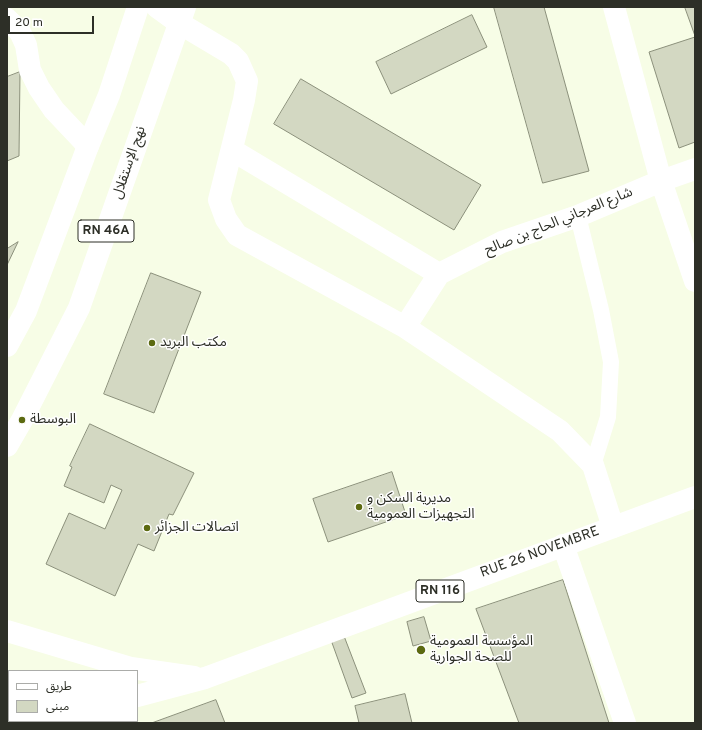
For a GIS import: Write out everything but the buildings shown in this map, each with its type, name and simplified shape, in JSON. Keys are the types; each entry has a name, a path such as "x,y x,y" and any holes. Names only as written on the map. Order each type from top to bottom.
{"street":[{"name":"RN 46A","path":"7,346 26,311 88,146 109,95 138,7"},
{"path":"157,7 182,15 231,54 238,61 247,81 220,200 226,219 237,235 405,327 560,431 594,465 613,526"},
{"path":"614,7 661,181 695,281"},
{"name":"نهج الإستقلال","path":"7,446 22,420 79,308 182,15"},
{"path":"7,19 20,32 26,45 30,70 39,88 54,110 88,146"},
{"path":"232,150 439,274 405,327"},
{"name":"شارع العرجاني الحاج بن صالح","path":"439,274 502,242 578,216 661,181 695,169"},
{"name":"RUE 26 NOVEMBRE","path":"138,696 205,678 613,526 695,497"},
{"path":"563,545 625,723"},
{"name":"RUE 26 NOVEMBRE","path":"7,632 131,668 205,678"}],"lane":[{"path":"578,216 601,310 611,362 608,417 594,465"}],"place":[{"name":"مكتب البريد","path":"152,343"},
{"name":"البوسطة","path":"22,420"},
{"name":"مديرية السكن و التجهيزات العمومية","path":"359,507"},
{"name":"اتصالات الجزائر","path":"147,528"},
{"name":"المؤسسة العمومية للصحة الجوارية","path":"421,650"}]}
